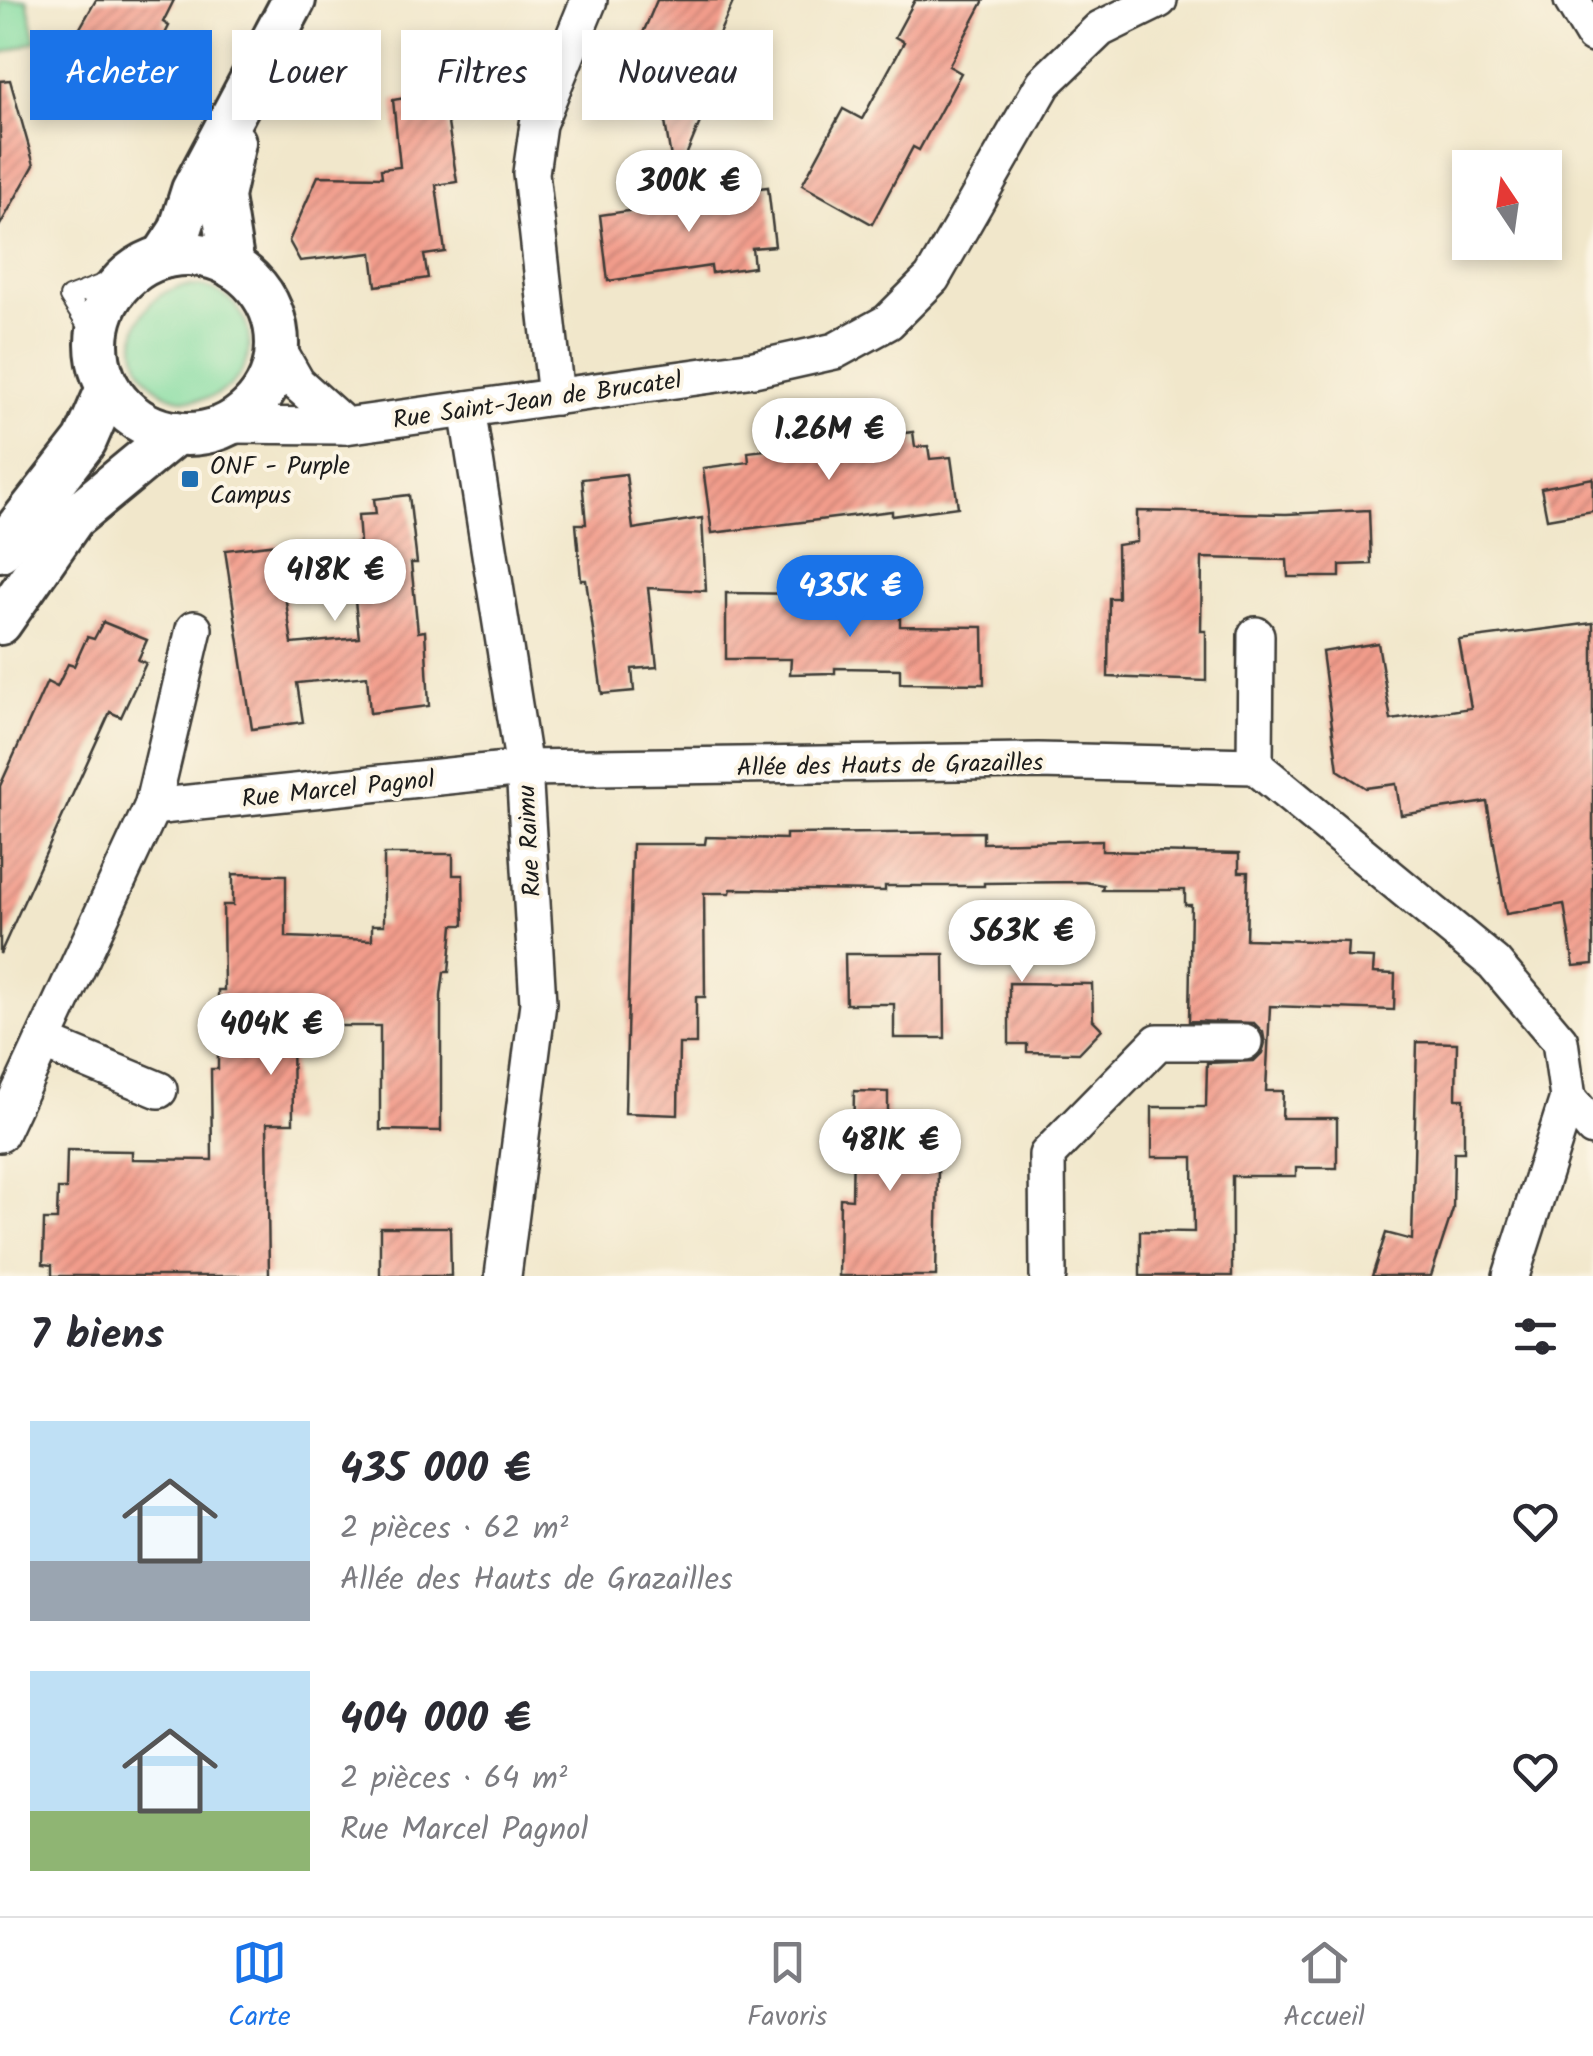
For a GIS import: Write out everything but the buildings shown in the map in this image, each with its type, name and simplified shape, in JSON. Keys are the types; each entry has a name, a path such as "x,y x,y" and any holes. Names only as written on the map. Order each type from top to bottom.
{"street":[{"path":"279,30 294,0"},
{"path":"556,397 531,173 538,124 589,0"},
{"name":"Rue Saint-Jean de Brucatel","path":"226,425 345,426 754,369 836,351 888,322 932,278 1044,83 1100,29 1159,0"},
{"path":"1572,0 1593,35"},
{"path":"147,265 185,254 206,256 234,267 251,280 264,298 274,322 277,348 272,372 246,412 226,425 202,433 176,433 154,428 135,417 108,388 96,340 106,302 180,231 193,190 232,120"},
{"path":"234,267 222,197 239,120"},
{"path":"277,348 297,383 345,426"},
{"path":"0,550 85,441 108,388"},
{"name":"Rue Raimu","path":"467,409 524,768 538,1003 504,1276"},
{"path":"0,624 73,518 176,433"},
{"path":"0,1134 152,807 194,629"},
{"path":"1256,635 1255,766 1494,964 1560,1041 1568,1098 1510,1276"},
{"name":"Allée des Hauts de Grazailles","path":"524,768 1038,761 1255,766"},
{"name":"Rue Marcel Pagnol","path":"152,807 524,768"},
{"path":"43,1042 159,1090"},
{"path":"1048,1276 1047,1155 1158,1042 1244,1042"},
{"path":"1568,1098 1593,1128"}],"green space":[{"path":"0,0 27,0 34,30 30,30 30,43 0,54"},
{"path":"192,286 214,290 233,302 245,321 249,343 245,365 233,384 214,396 192,400 170,396 151,384 139,365 135,343 139,321 151,302 170,290"}],"place":[{"name":"ONF - Purple Campus","path":"190,479"}]}
